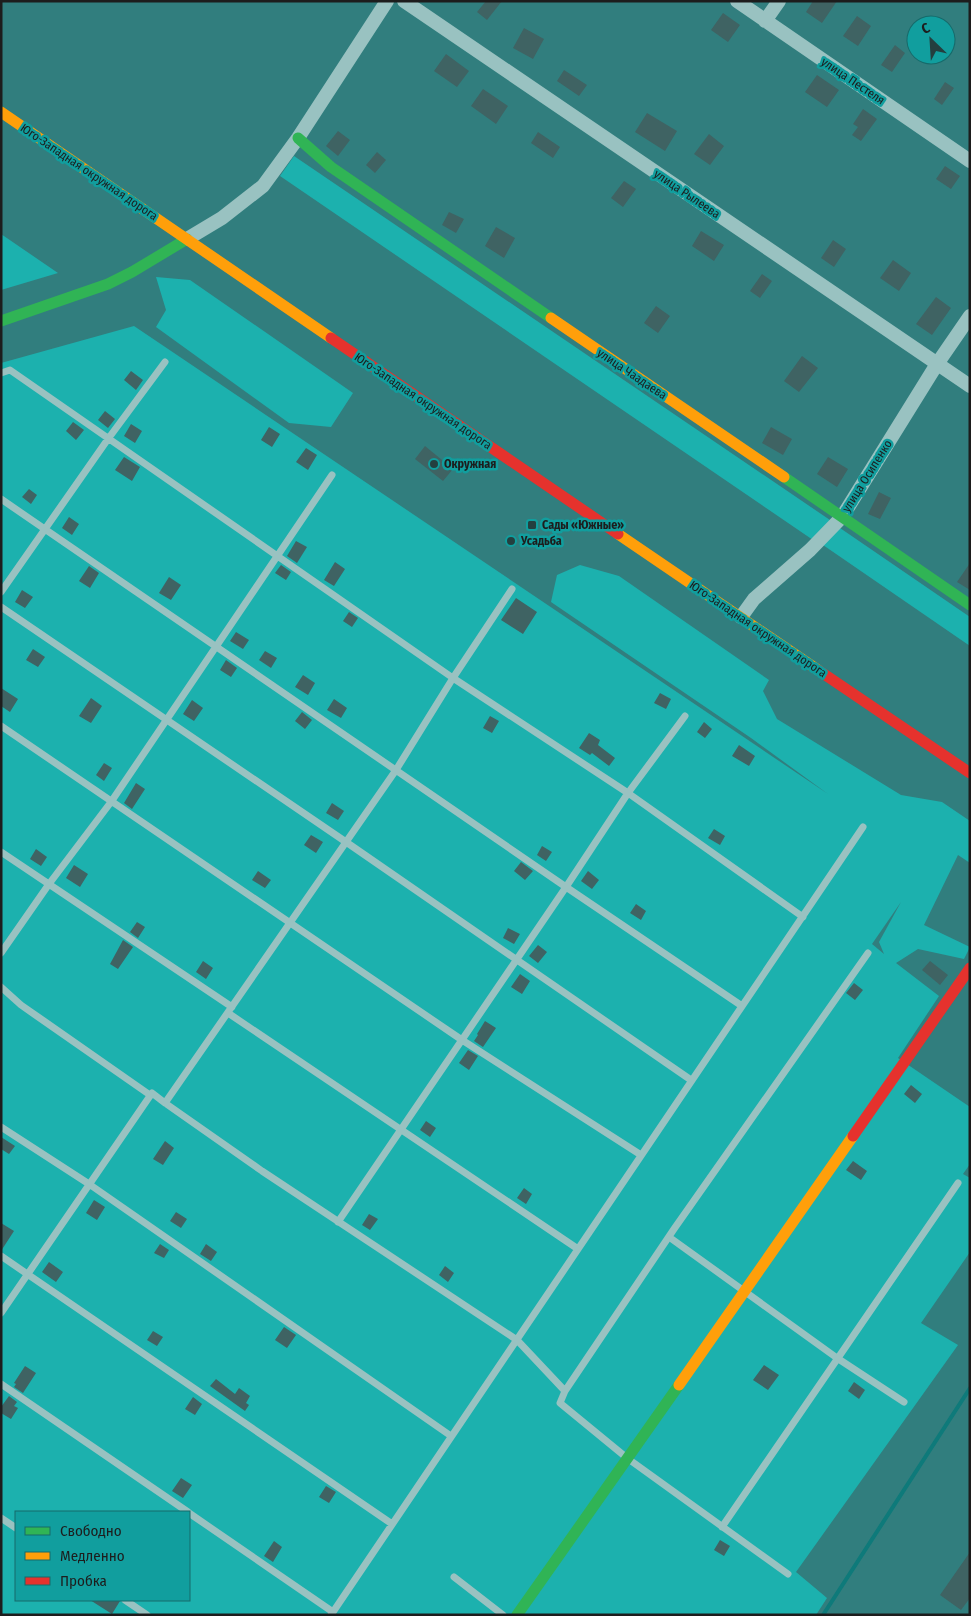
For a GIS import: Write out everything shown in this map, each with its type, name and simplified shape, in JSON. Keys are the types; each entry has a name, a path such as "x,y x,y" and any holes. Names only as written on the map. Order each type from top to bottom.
{"main road":[{"name":"Юго-Западная окружная дорога","path":"1,112 970,773"},
{"name":"улица Чаадаева","path":"298,138 330,167 970,605"},
{"path":"1,321 108,284 187,239"},
{"path":"517,1615 970,968"}],"street":[{"path":"187,239 222,218 263,186 298,138 387,1"},
{"name":"улица Рылеева","path":"404,1 970,386"},
{"name":"улица Пестеля","path":"737,1 970,161"},
{"path":"765,21 779,1"},
{"name":"улица Осипенко","path":"741,617 754,600 810,550 842,517 937,364 970,316"}],"lane":[{"path":"1,592 108,438 165,362"},
{"path":"1,373 10,370 453,678 628,793 802,916"},
{"path":"1,953 111,802 332,475"},
{"path":"1,498 742,1006"},
{"path":"165,1103 396,770 453,678 512,589"},
{"path":"1,607 691,1080"},
{"path":"338,1222 628,793 685,716"},
{"path":"1,726 462,1040 641,1155"},
{"path":"190,1513 332,1613 863,827"},
{"path":"1,852 50,884 400,1130 578,1249"},
{"path":"788,1574 627,1458 560,1402 565,1391 669,1237 868,953"},
{"path":"1,987 21,1005 150,1096"},
{"path":"1,1312 152,1093 338,1222 517,1340 565,1391"},
{"path":"1,1127 89,1184 451,1436"},
{"path":"722,1526 958,1183"},
{"path":"669,1237 837,1358 904,1402"},
{"path":"1,1256 392,1524"},
{"path":"1,1384 187,1511"},
{"path":"1,1518 15,1527"},
{"path":"454,1577 503,1615"},
{"path":"126,1601 147,1615"}],"shaded area":[{"path":"294,156 830,520 813,540 280,176"},
{"path":"1,234 58,273 1,290"},
{"path":"156,277 190,280 353,393 331,427 289,423 156,327 166,310"},
{"path":"134,326 828,794 751,738 551,602 557,575 580,565 619,576 769,680 763,691 777,719 901,795 942,802 970,821 970,863 958,855 924,925 970,947 964,959 918,949 896,963 939,996 898,1058 970,1107 970,1164 963,1174 970,1178 970,1252 921,1323 958,1345 796,1572 827,1598 816,1615 1,1615 1,363","holes":["901,902 879,942 884,954 872,944"]},
{"path":"840,528 970,617 970,646 823,545"}],"building":[{"path":"486,1 502,1 487,20 477,12"},
{"path":"813,1 837,1 822,23 806,12"},
{"path":"723,13 740,25 728,42 711,30"},
{"path":"857,16 871,26 858,46 843,36"},
{"path":"524,28 544,39 533,59 513,48"},
{"path":"895,45 905,53 892,72 881,65"},
{"path":"446,54 469,71 457,87 434,71"},
{"path":"564,70 587,85 579,96 557,81"},
{"path":"817,75 839,90 827,107 805,92"},
{"path":"945,82 954,88 942,105 934,99"},
{"path":"483,89 508,106 496,124 471,106"},
{"path":"863,109 877,119 861,141 852,135 858,127 853,124"},
{"path":"647,113 677,131 665,151 635,132"},
{"path":"338,131 350,140 338,156 326,146"},
{"path":"538,132 560,147 553,158 531,143"},
{"path":"709,134 724,146 710,165 694,154"},
{"path":"377,152 386,160 375,173 366,165"},
{"path":"945,166 960,176 951,189 936,179"},
{"path":"624,181 636,189 623,207 611,198"},
{"path":"449,212 464,219 456,233 442,225"},
{"path":"496,227 515,238 504,258 485,246"},
{"path":"701,231 724,245 714,261 692,246"},
{"path":"833,240 846,249 834,267 821,258"},
{"path":"893,260 911,273 899,291 880,278"},
{"path":"762,274 772,281 760,298 750,291"},
{"path":"936,297 951,308 932,335 916,324"},
{"path":"656,306 670,316 658,333 644,323"},
{"path":"802,356 818,368 799,392 784,381"},
{"path":"131,371 143,380 136,390 124,380"},
{"path":"105,411 115,419 108,428 98,420"},
{"path":"73,422 84,430 76,440 66,431"},
{"path":"131,424 142,431 135,443 124,436"},
{"path":"269,427 280,434 272,447 261,440"},
{"path":"771,427 792,439 783,455 762,443"},
{"name":"Окружная","path":"425,446 453,469 443,481 415,459"},
{"path":"306,448 317,455 308,470 296,462"},
{"path":"124,457 140,467 132,481 115,470"},
{"path":"828,457 848,469 837,487 817,474"},
{"path":"29,489 37,495 31,504 22,497"},
{"path":"879,492 891,498 880,519 868,514"},
{"path":"69,517 79,524 72,535 62,528"},
{"path":"296,541 307,547 297,563 287,556"},
{"path":"335,562 345,569 334,586 324,580"},
{"path":"970,563 970,590 957,582"},
{"path":"281,565 291,572 286,580 275,573"},
{"path":"89,566 99,573 90,588 79,581"},
{"path":"169,577 181,585 171,600 159,593"},
{"path":"22,590 33,597 25,608 15,602"},
{"path":"516,598 537,612 523,634 501,620"},
{"path":"349,612 358,618 352,627 343,621"},
{"path":"236,632 249,640 243,649 230,641"},
{"path":"33,649 45,657 38,667 26,660"},
{"path":"265,651 277,658 271,668 259,660"},
{"path":"226,660 237,668 231,677 220,670"},
{"path":"303,675 315,683 308,695 295,687"},
{"path":"1,688 18,699 10,712 1,706"},
{"path":"660,693 671,699 666,709 654,703"},
{"path":"91,698 102,706 91,723 79,716"},
{"path":"334,699 347,708 341,718 327,710"},
{"path":"192,700 203,708 194,721 183,714"},
{"path":"302,712 312,720 305,729 295,721"},
{"path":"490,716 499,721 492,733 483,728"},
{"path":"704,722 712,729 705,738 697,732"},
{"path":"589,733 600,740 598,745 615,758 609,766 592,753 590,755 579,748"},
{"path":"739,745 755,756 749,766 732,756"},
{"path":"104,763 112,768 104,781 96,775"},
{"path":"136,783 145,789 132,809 124,803"},
{"path":"332,803 344,811 338,820 326,813"},
{"path":"714,829 725,836 720,845 708,838"},
{"path":"311,835 323,842 316,853 304,845"},
{"path":"542,846 552,852 546,861 537,855"},
{"path":"36,849 47,857 41,866 30,859"},
{"path":"521,862 533,871 525,880 514,871"},
{"path":"74,865 88,874 80,887 66,878"},
{"path":"258,871 271,880 265,888 252,880"},
{"path":"588,871 599,880 592,889 581,881"},
{"path":"636,904 646,911 641,920 630,913"},
{"path":"137,922 145,927 138,938 130,932"},
{"path":"508,928 520,934 514,944 503,938"},
{"path":"123,940 133,947 118,969 110,964"},
{"path":"538,945 547,952 538,963 529,956"},
{"path":"203,961 213,968 206,979 196,972"},
{"path":"930,961 948,975 940,985 922,970"},
{"path":"520,974 530,981 522,994 511,987"},
{"path":"854,983 863,990 855,1000 846,993"},
{"path":"485,1021 496,1028 483,1047 474,1041"},
{"path":"468,1050 478,1056 469,1070 459,1063"},
{"path":"911,1085 922,1094 915,1103 904,1094"},
{"path":"426,1121 436,1128 430,1137 420,1130"},
{"path":"1,1137 15,1146 9,1154 1,1149"},
{"path":"165,1141 174,1148 163,1165 153,1159"},
{"path":"853,1161 867,1171 861,1180 846,1170"},
{"path":"524,1188 532,1194 526,1204 517,1198"},
{"path":"94,1200 105,1207 97,1220 86,1213"},
{"path":"176,1212 187,1219 181,1228 170,1221"},
{"path":"369,1214 378,1219 370,1230 362,1225"},
{"path":"1,1223 14,1231 1,1251"},
{"path":"160,1244 169,1250 164,1258 154,1253"},
{"path":"206,1244 217,1252 211,1261 200,1254"},
{"path":"49,1262 63,1272 56,1282 42,1272"},
{"path":"445,1266 454,1273 448,1282 439,1275"},
{"path":"284,1327 296,1335 287,1348 275,1340"},
{"path":"153,1331 163,1337 157,1346 147,1340"},
{"path":"764,1365 779,1375 768,1390 753,1380"},
{"path":"25,1366 36,1373 23,1393 14,1387 16,1384 14,1383"},
{"path":"216,1379 235,1394 239,1388 250,1396 246,1403 249,1405 245,1411 210,1386"},
{"path":"854,1382 865,1390 859,1399 848,1391"},
{"path":"9,1396 17,1402 14,1406 18,1408 11,1419 1,1413 1,1407"},
{"path":"193,1397 202,1404 195,1415 185,1409"},
{"path":"181,1478 192,1485 183,1498 172,1491"},
{"path":"326,1486 336,1492 329,1503 319,1497"},
{"path":"720,1540 730,1546 724,1556 714,1550"},
{"path":"274,1541 282,1547 273,1562 264,1556"},
{"path":"970,1552 970,1598 961,1610 940,1595"},
{"path":"92,1601 120,1601 112,1614"}],"waterway":[{"path":"823,1615 970,1388"}],"traffic: fast":[{"path":"298,138 331,167 551,318"},
{"path":"1,321 108,284 187,239"},
{"path":"784,477 970,605"},
{"path":"517,1615 679,1385"}],"traffic: slow":[{"path":"1,112 331,338"},
{"path":"551,318 784,477"},
{"path":"618,534 818,670"},
{"path":"679,1385 853,1136"}],"traffic: jam":[{"path":"331,338 618,534"},
{"path":"818,670 970,773"},
{"path":"853,1136 970,968"}],"place":[{"name":"Окружная","path":"434,464"},
{"name":"Сады «Южные»","path":"532,525"},
{"name":"Усадьба","path":"511,541"}]}
